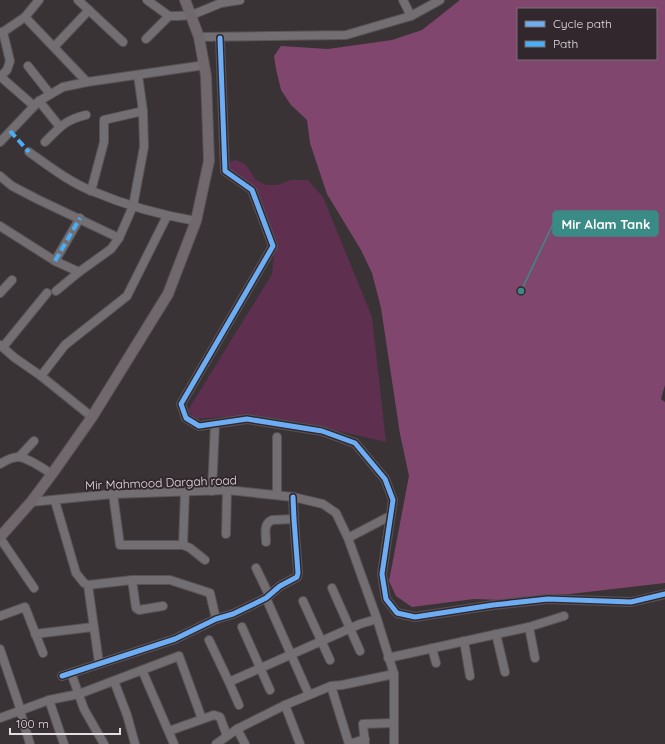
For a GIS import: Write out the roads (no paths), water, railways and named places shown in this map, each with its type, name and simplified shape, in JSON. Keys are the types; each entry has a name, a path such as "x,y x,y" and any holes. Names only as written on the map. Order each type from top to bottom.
{"main road":[{"path":"0,537 31,502 92,417 168,294 196,221 209,161 205,65 200,37 185,0"}],"street":[{"path":"40,0 25,17 2,32 10,61 8,70 0,77 37,103 60,127"},
{"path":"78,0 123,42"},
{"path":"147,0 169,16 192,15 221,1 240,0"},
{"path":"403,0 410,16"},
{"path":"200,37 220,38 346,35 410,16 440,0"},
{"path":"54,47 89,10"},
{"path":"146,39 169,16"},
{"path":"25,17 87,82"},
{"path":"220,38 225,171 252,190 272,246 181,404 186,418 199,426 247,419 322,431 355,443 385,479 393,500 382,574 386,599 397,612 415,617 493,605 548,599 631,602 665,594"},
{"path":"0,142 37,103 64,87 87,82 205,65"},
{"path":"28,66 50,94"},
{"path":"56,292 79,272 111,249 119,238 133,206 144,147 143,111 138,75"},
{"path":"91,191 104,142 104,120 143,111"},
{"path":"45,142 60,127 72,118 86,115"},
{"path":"29,152 55,171 91,191 167,216 196,221"},
{"path":"0,176 12,186 119,238"},
{"path":"41,376 65,345 128,296 167,216"},
{"path":"55,261 80,218"},
{"path":"0,226 55,261 79,272"},
{"path":"0,293 12,280"},
{"path":"47,293 1,346 14,358 41,376 92,417"},
{"path":"212,490 216,424"},
{"path":"277,437 277,495"},
{"path":"0,464 10,459 19,457 34,441"},
{"path":"19,457 52,474"},
{"path":"226,534 227,490"},
{"name":"Mir Mahmood Dargah road","path":"31,502 55,501 113,494 227,490 293,497 324,504 336,513 348,538 377,619 394,674 394,744"},
{"path":"183,545 185,492"},
{"path":"113,494 120,545 183,545 190,548 205,560"},
{"path":"62,676 175,639 216,619 233,614 268,597 280,586 295,579 298,573 293,497"},
{"path":"55,501 76,573 84,583 88,585 132,580 170,580 210,593 216,619"},
{"path":"348,538 390,516"},
{"path":"266,542 266,528 269,521 294,519"},
{"path":"0,537 34,588"},
{"path":"256,568 309,695"},
{"path":"132,580 136,608 139,610 163,606"},
{"path":"88,585 99,663"},
{"path":"332,588 360,651"},
{"path":"303,601 330,660"},
{"path":"0,616 24,606 43,653"},
{"path":"388,658 496,634 564,616"},
{"path":"229,682 350,628 377,619"},
{"path":"529,626 535,658"},
{"path":"35,634 93,627"},
{"path":"242,627 270,690"},
{"path":"496,634 504,672"},
{"path":"209,640 239,705"},
{"path":"464,641 470,676"},
{"path":"432,648 436,663"},
{"path":"0,649 30,744"},
{"path":"0,718 49,700 79,694 179,656 202,719"},
{"path":"142,670 174,744"},
{"path":"71,673 84,710 104,744"},
{"path":"216,744 237,729 285,705 331,686 394,674"},
{"path":"114,681 127,715 135,744"},
{"path":"331,686 349,744 365,742 363,724 394,723"},
{"path":"49,700 64,744"},
{"path":"285,705 300,744"},
{"path":"169,732 214,715 220,717 227,736"},
{"path":"237,729 245,744"}],"place":[{"name":"Mir Alam Tank","path":"521,291"}]}
